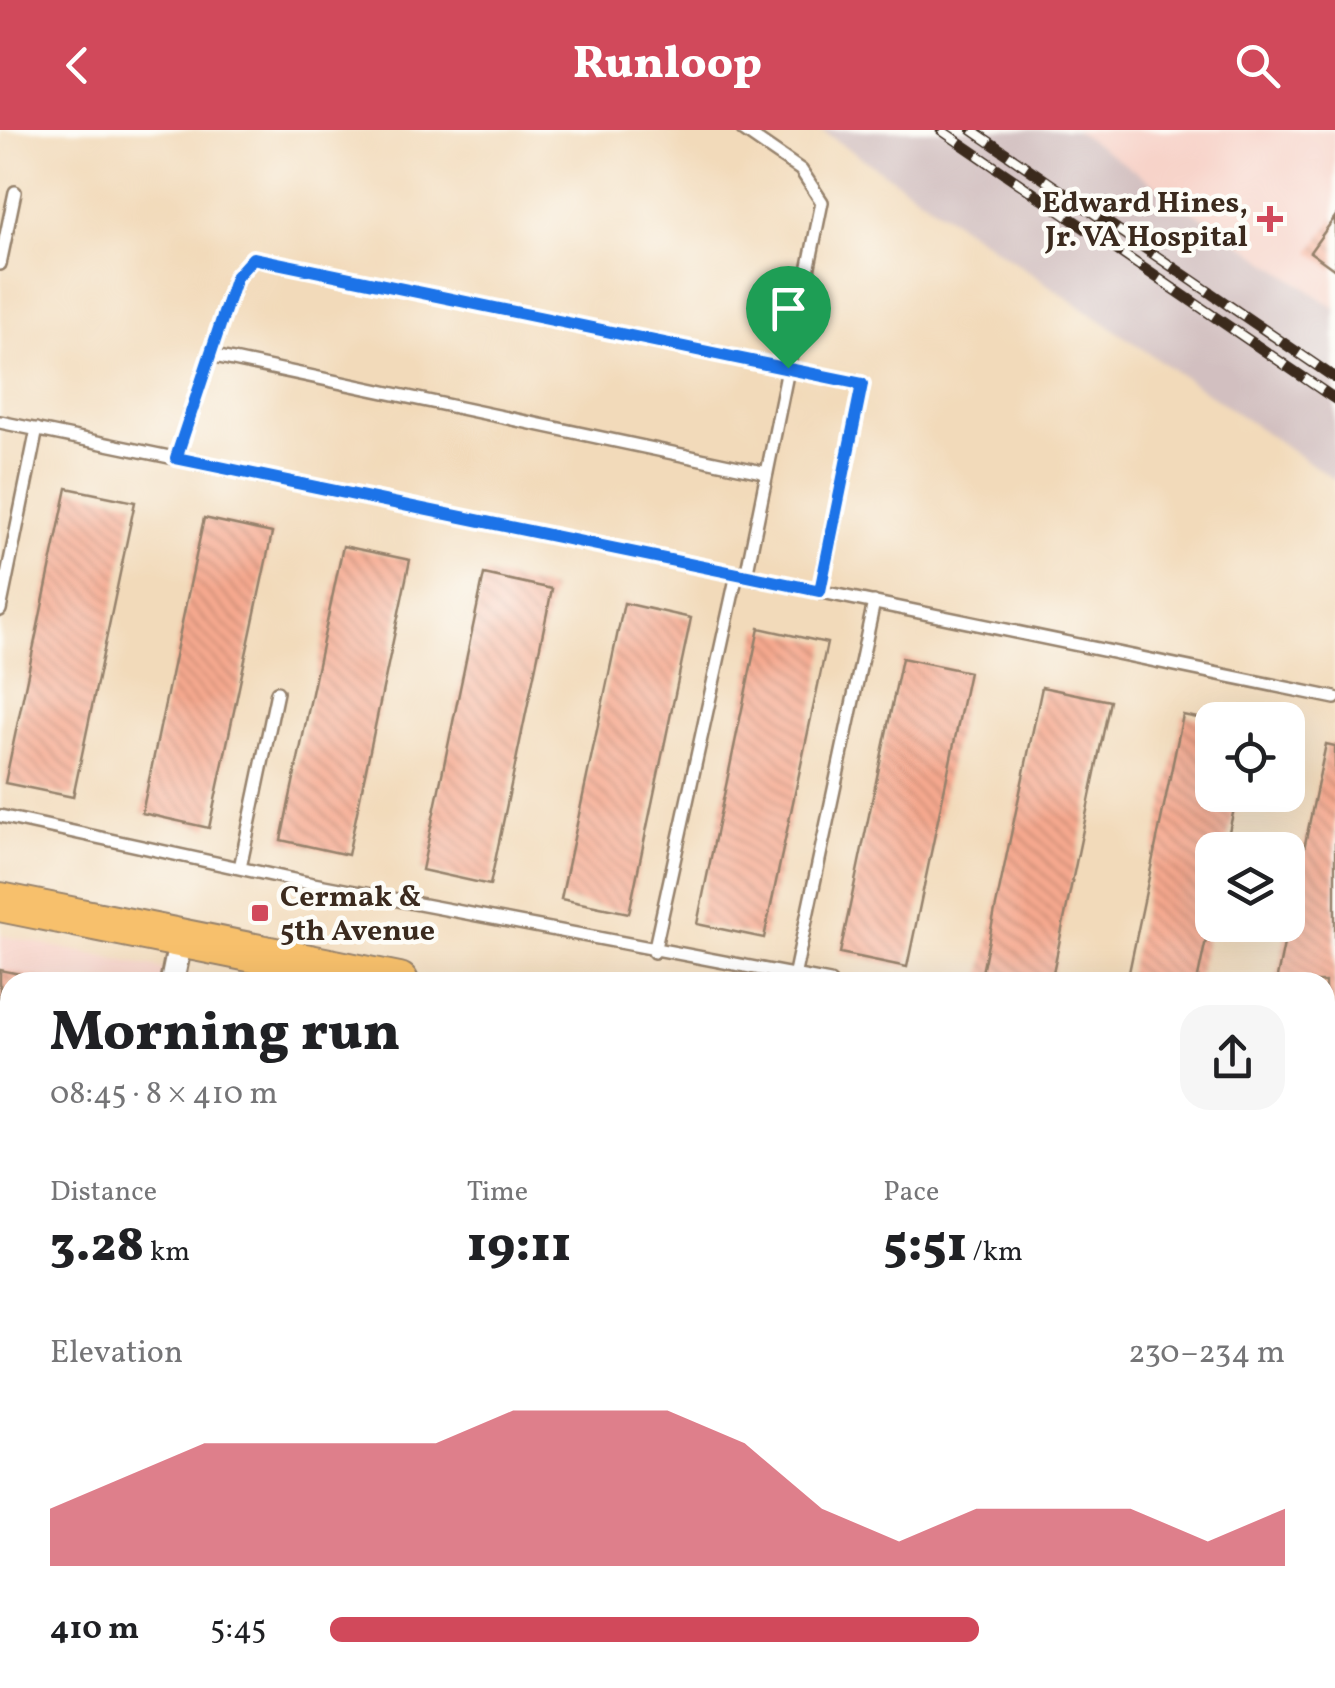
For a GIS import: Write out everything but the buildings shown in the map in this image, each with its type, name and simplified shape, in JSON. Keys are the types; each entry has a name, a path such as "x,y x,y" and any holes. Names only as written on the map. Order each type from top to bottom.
{"main road":[{"path":"0,902 181,938 260,969 290,972"}],"street":[{"path":"174,972 181,938"}],"lane":[{"path":"654,952 767,473 822,202 802,170 743,130"},
{"path":"0,264 15,192"},
{"path":"176,458 236,277 253,258 788,368 862,384 820,591"},
{"path":"210,355 767,473"},
{"path":"0,422 1335,698"},
{"path":"0,610 36,429"},
{"path":"795,972 874,602"},
{"path":"240,868 277,692"},
{"path":"0,816 240,868 766,972"}],"shaded area":[{"path":"821,130 1075,130 1335,308 1335,480"},
{"name":"Edward Hines, Jr. VA Hospital","path":"1075,130 1335,130 1335,308"},
{"path":"0,935 177,972 0,972"}],"railway":[{"path":"941,130 1335,399"},
{"path":"972,130 1335,378"}],"place":[{"name":"Edward Hines, Jr. VA Hospital","path":"1270,219"},
{"name":"Cermak & 5th Avenue","path":"260,913"}],"route":[{"path":"253,258 788,368 862,384 820,591 176,458 236,277 253,258"}]}
